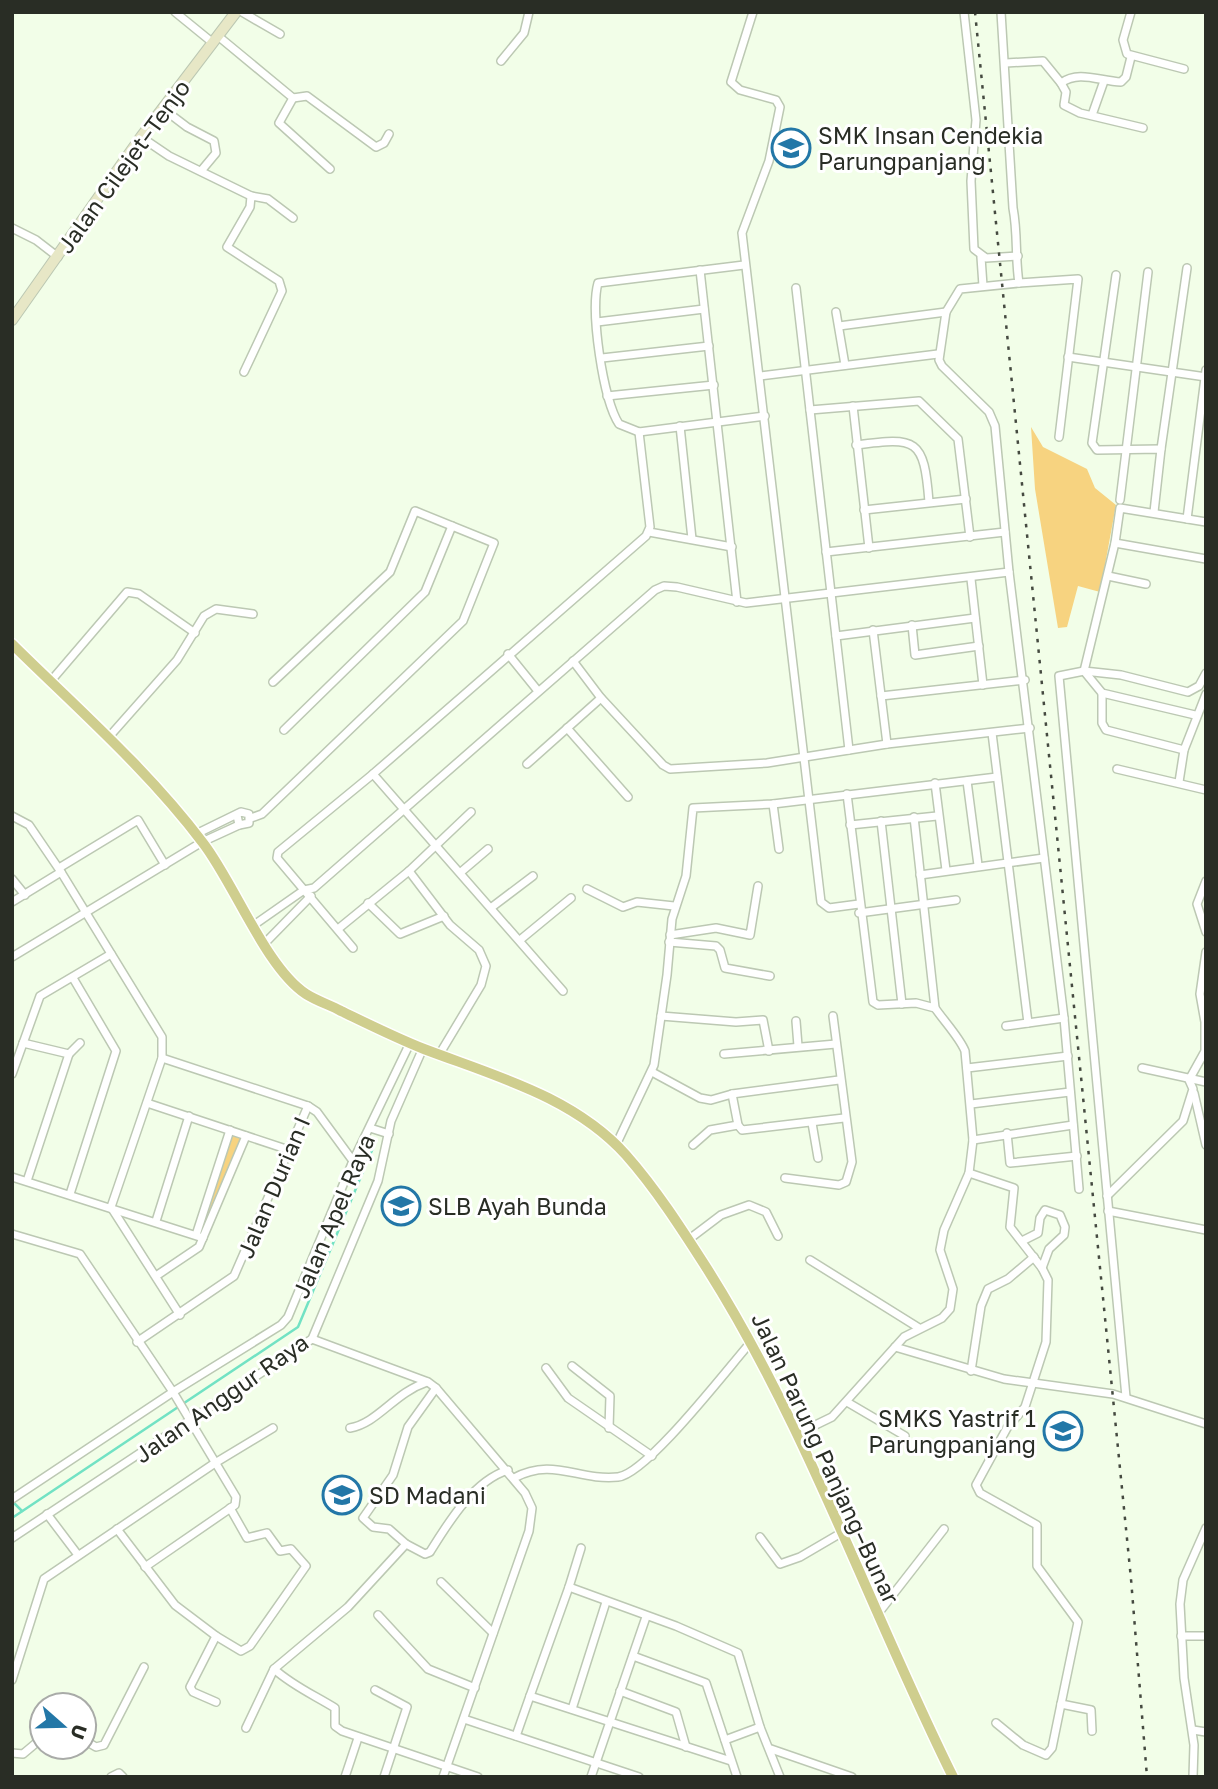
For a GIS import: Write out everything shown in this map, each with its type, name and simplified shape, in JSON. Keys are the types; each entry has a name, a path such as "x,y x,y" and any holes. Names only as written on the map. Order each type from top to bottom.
{"main road":[{"name":"Jalan Cilejet–Tenjo","path":"12,320 162,108 236,12"},
{"name":"Jalan Parung Panjang–Bunar","path":"12,644 108,738 199,838 294,984 306,993 410,1043 540,1093 572,1111 616,1145 642,1174 688,1240 751,1342 797,1434 877,1615 953,1777"}],"street":[{"path":"175,12 216,39 293,98 307,96 376,147 384,142 389,134"},
{"path":"242,12 280,34"},
{"path":"501,61 524,33 529,12"},
{"path":"753,12 731,82 740,90 776,100 780,107 769,161 744,225 744,265 765,416 821,902 829,908 859,909 923,906 956,900"},
{"path":"964,12 976,120 971,181 973,245 981,257 983,282"},
{"path":"1001,12 1019,281"},
{"path":"1131,12 1123,40 1125,51 1131,57 1184,69"},
{"path":"1061,83 1077,75 1104,81 1124,80 1131,57"},
{"path":"1006,63 1043,61 1066,92 1065,107 1143,128"},
{"path":"1092,115 1104,81"},
{"path":"293,98 279,123 330,169"},
{"path":"162,108 187,127 215,141 216,153 201,171"},
{"path":"141,137 169,156 251,196 274,202 293,218"},
{"path":"244,372 282,291 279,281 227,247 250,207 251,196"},
{"path":"12,228 36,240 58,257"},
{"path":"981,257 1018,256"},
{"path":"744,265 600,281 597,286 597,322 607,396 620,424 639,432 765,416"},
{"path":"1154,512 1170,373 1187,268"},
{"path":"700,270 733,547 737,602"},
{"path":"1120,500 1148,272"},
{"path":"1116,275 1092,443 1097,450 1161,449"},
{"path":"1059,437 1079,279 983,282 960,289 946,312 938,354 942,366 993,418 1009,572 1025,680 1064,1018 1079,1189"},
{"path":"796,288 849,750"},
{"path":"597,322 704,309"},
{"path":"839,326 946,312"},
{"path":"836,313 845,365"},
{"path":"602,358 709,346"},
{"path":"760,376 938,354"},
{"path":"1068,357 1170,373 1205,375 1187,519"},
{"path":"607,396 714,386"},
{"path":"810,410 919,401 957,436 970,537"},
{"path":"853,406 869,548"},
{"path":"680,426 692,539"},
{"path":"639,432 649,532"},
{"path":"856,444 897,439 907,441 925,462 929,502"},
{"path":"864,510 967,499"},
{"path":"1084,671 1108,576 1120,508 1206,522"},
{"path":"199,838 250,823 251,818 262,814 463,621 494,542 415,511 390,572 273,682"},
{"path":"284,730 425,592 452,526"},
{"path":"649,532 733,547"},
{"path":"353,948 277,858 278,852 373,774 649,532"},
{"path":"826,552 1005,532"},
{"path":"1115,543 1206,559"},
{"path":"254,925 304,890 314,888 647,595 664,586 737,602 971,579 1009,572"},
{"path":"1108,576 1146,584"},
{"path":"971,579 983,685"},
{"path":"50,682 127,592 139,594 195,633"},
{"path":"108,738 165,675 204,617 216,609 253,614"},
{"path":"836,636 975,618"},
{"path":"912,625 915,655 979,646"},
{"path":"873,630 887,744"},
{"path":"508,654 538,691"},
{"path":"573,661 601,698 663,765 670,769 806,758 887,744 1030,728"},
{"path":"1084,671 1102,693 1195,715"},
{"path":"1126,1397 1059,676 1084,671 1147,680 1188,692 1199,686 1206,673"},
{"path":"881,696 1025,680"},
{"path":"1102,693 1102,723 1106,730 1184,750"},
{"path":"527,764 601,698"},
{"path":"1179,782 1184,750 1195,715 1205,698"},
{"path":"567,727 628,797"},
{"path":"992,733 1028,1023"},
{"path":"1117,769 1206,790"},
{"path":"373,774 563,991"},
{"path":"616,1145 652,1072 674,906 686,876 693,808 773,804 997,777"},
{"path":"967,781 978,865"},
{"path":"935,783 937,816 946,870"},
{"path":"847,794 859,909 873,1002 878,1005 922,1004 935,1008"},
{"path":"773,804 779,849"},
{"path":"12,957 165,865 199,838 245,812 251,818"},
{"path":"338,929 409,871 471,812"},
{"path":"12,816 29,825 60,870 162,1038 162,1058 111,1207"},
{"path":"237,816 239,825"},
{"path":"850,825 937,816"},
{"path":"797,1434 823,1424 847,1402 895,1347 919,1328 946,1316 953,1303 953,1289 940,1250 944,1230 969,1173 973,1140 971,1104 967,1068 960,1040 935,1008 914,817"},
{"path":"12,902 138,820 165,865"},
{"path":"881,821 902,1004"},
{"path":"461,872 488,849"},
{"path":"920,874 1044,858"},
{"path":"409,871 444,916 484,958 486,975 439,1055"},
{"path":"492,907 533,876"},
{"path":"12,879 25,895"},
{"path":"1206,881 1196,904 1206,932"},
{"path":"670,939 716,928 750,936 758,886"},
{"path":"265,943 311,898 314,888"},
{"path":"587,889 623,907 637,902 674,906"},
{"path":"520,940 571,898"},
{"path":"368,903 400,934 444,916"},
{"path":"670,939 716,946 720,950 725,968 770,976"},
{"path":"1189,1080 1205,1054 1206,1022 1200,984 1206,952"},
{"path":"12,1074 40,996 111,954"},
{"path":"70,1194 116,1051 73,978"},
{"path":"661,1016 736,1022 763,1020 769,1051"},
{"path":"785,1178 839,1185 846,1182 852,1162 839,1080 833,1016"},
{"path":"1006,1026 1064,1018"},
{"path":"796,1021 798,1046"},
{"path":"23,1042 69,1054"},
{"path":"27,1181 69,1054 80,1043"},
{"name":"Jalan Apel Raya","path":"14,1497 173,1392 281,1325 288,1317 353,1161 410,1043"},
{"path":"724,1054 836,1044"},
{"name":"Jalan Anggur Raya","path":"12,1538 191,1422 312,1339 378,1181 389,1134 423,1048"},
{"path":"967,1068 1068,1056"},
{"path":"162,1058 308,1106 317,1112 353,1161"},
{"path":"1142,1068 1206,1082"},
{"path":"652,1072 704,1100 839,1080"},
{"path":"1189,1080 1206,1145"},
{"path":"1107,1196 1183,1121 1193,1089"},
{"path":"971,1104 1070,1092"},
{"path":"732,1094 738,1125 742,1130 844,1118"},
{"path":"147,1103 289,1150"},
{"name":"Jalan Durian I","path":"137,1342 234,1276 308,1106"},
{"path":"156,1221 189,1116"},
{"path":"812,1122 818,1158"},
{"path":"693,1145 710,1130 738,1125"},
{"path":"973,1140 1073,1125"},
{"path":"370,1128 389,1134"},
{"path":"156,1276 195,1252 230,1130"},
{"path":"1007,1133 1010,1163 1077,1156"},
{"path":"200,1236 246,1136"},
{"path":"969,1173 1014,1188 1009,1223 1042,1268 1049,1297 1046,1342 1025,1407 1007,1428 976,1487 980,1493 1037,1525 1037,1566 1075,1615 1077,1632 1052,1748 1046,1755 1023,1745 996,1723"},
{"path":"12,1177 200,1236"},
{"path":"688,1240 721,1215 749,1205 766,1212 778,1237"},
{"path":"111,1207 180,1315"},
{"path":"1022,1241 1038,1233 1040,1219 1045,1210 1060,1214 1065,1227 1064,1235 1049,1249 1042,1268"},
{"path":"1108,1211 1206,1230"},
{"path":"12,1234 80,1254 173,1392 236,1497 237,1502 230,1508 145,1567"},
{"path":"971,1371 981,1306 988,1289 1008,1279 1034,1257"},
{"path":"810,1260 919,1328"},
{"path":"312,1339 428,1382 508,1470 529,1500 532,1515 529,1531 443,1777"},
{"path":"514,1478 529,1470 545,1468 599,1477 624,1476 640,1468 751,1342"},
{"path":"895,1347 971,1371 1126,1397 1206,1424"},
{"path":"572,1366 610,1396 609,1427"},
{"path":"546,1368 568,1398 652,1456"},
{"path":"350,1428 364,1425 394,1398 428,1382"},
{"path":"436,1388 408,1427 393,1475 363,1518 373,1527 389,1529 406,1544 425,1554 430,1552 452,1519 479,1489 491,1477 508,1470"},
{"path":"847,1402 905,1436"},
{"path":"12,1680 42,1582 215,1463 273,1428"},
{"path":"117,1529 175,1605 241,1651 250,1646 306,1566 291,1549 281,1551 267,1533 247,1538 230,1508"},
{"path":"47,1514 78,1555"},
{"path":"1193,1777 1193,1730 1181,1636 1183,1580 1206,1528"},
{"path":"877,1615 944,1529"},
{"path":"760,1537 780,1564 800,1558 841,1533"},
{"path":"246,1728 275,1669 348,1607 406,1544"},
{"path":"516,1736 581,1548"},
{"path":"441,1582 493,1633"},
{"path":"569,1587 676,1626 738,1653 760,1727 780,1777"},
{"path":"572,1710 606,1602"},
{"path":"378,1615 428,1669 475,1688"},
{"path":"591,1777 646,1617"},
{"path":"216,1636 190,1687 193,1692 216,1702"},
{"path":"1181,1636 1206,1636"},
{"path":"633,1656 704,1681 737,1777"},
{"path":"98,1746 104,1745 144,1667"},
{"path":"275,1669 292,1685 306,1689 335,1709 335,1726 358,1738 478,1777"},
{"path":"375,1690 407,1707 384,1777"},
{"path":"620,1691 676,1712 686,1747"},
{"path":"530,1696 731,1761"},
{"path":"1061,1704 1091,1710 1093,1731"},
{"path":"464,1719 639,1777"},
{"path":"725,1740 760,1727"},
{"path":"1193,1730 1206,1732"},
{"path":"345,1777 358,1738"},
{"path":"771,1749 852,1777"},
{"path":"12,1753 23,1754 28,1750"},
{"path":"111,1777 119,1773 123,1777"}],"shaded area":[{"path":"1031,427 1043,447 1087,469 1095,488 1116,505 1100,592 1078,586 1067,627 1058,628 1035,489"},
{"path":"230,1130 246,1136 203,1238 196,1235"}],"waterway":[{"path":"12,1518 298,1327 375,1143"},
{"path":"12,1501 22,1511"}],"railway":[{"path":"975,12 1131,1579 1147,1777"}],"place":[{"name":"SMK Insan Cendekia Parungpanjang","path":"791,148"},
{"name":"SLB Ayah Bunda","path":"401,1206"},
{"name":"SMKS Yastrif 1 Parungpanjang","path":"1063,1431"},
{"name":"SD Madani","path":"342,1495"}]}
